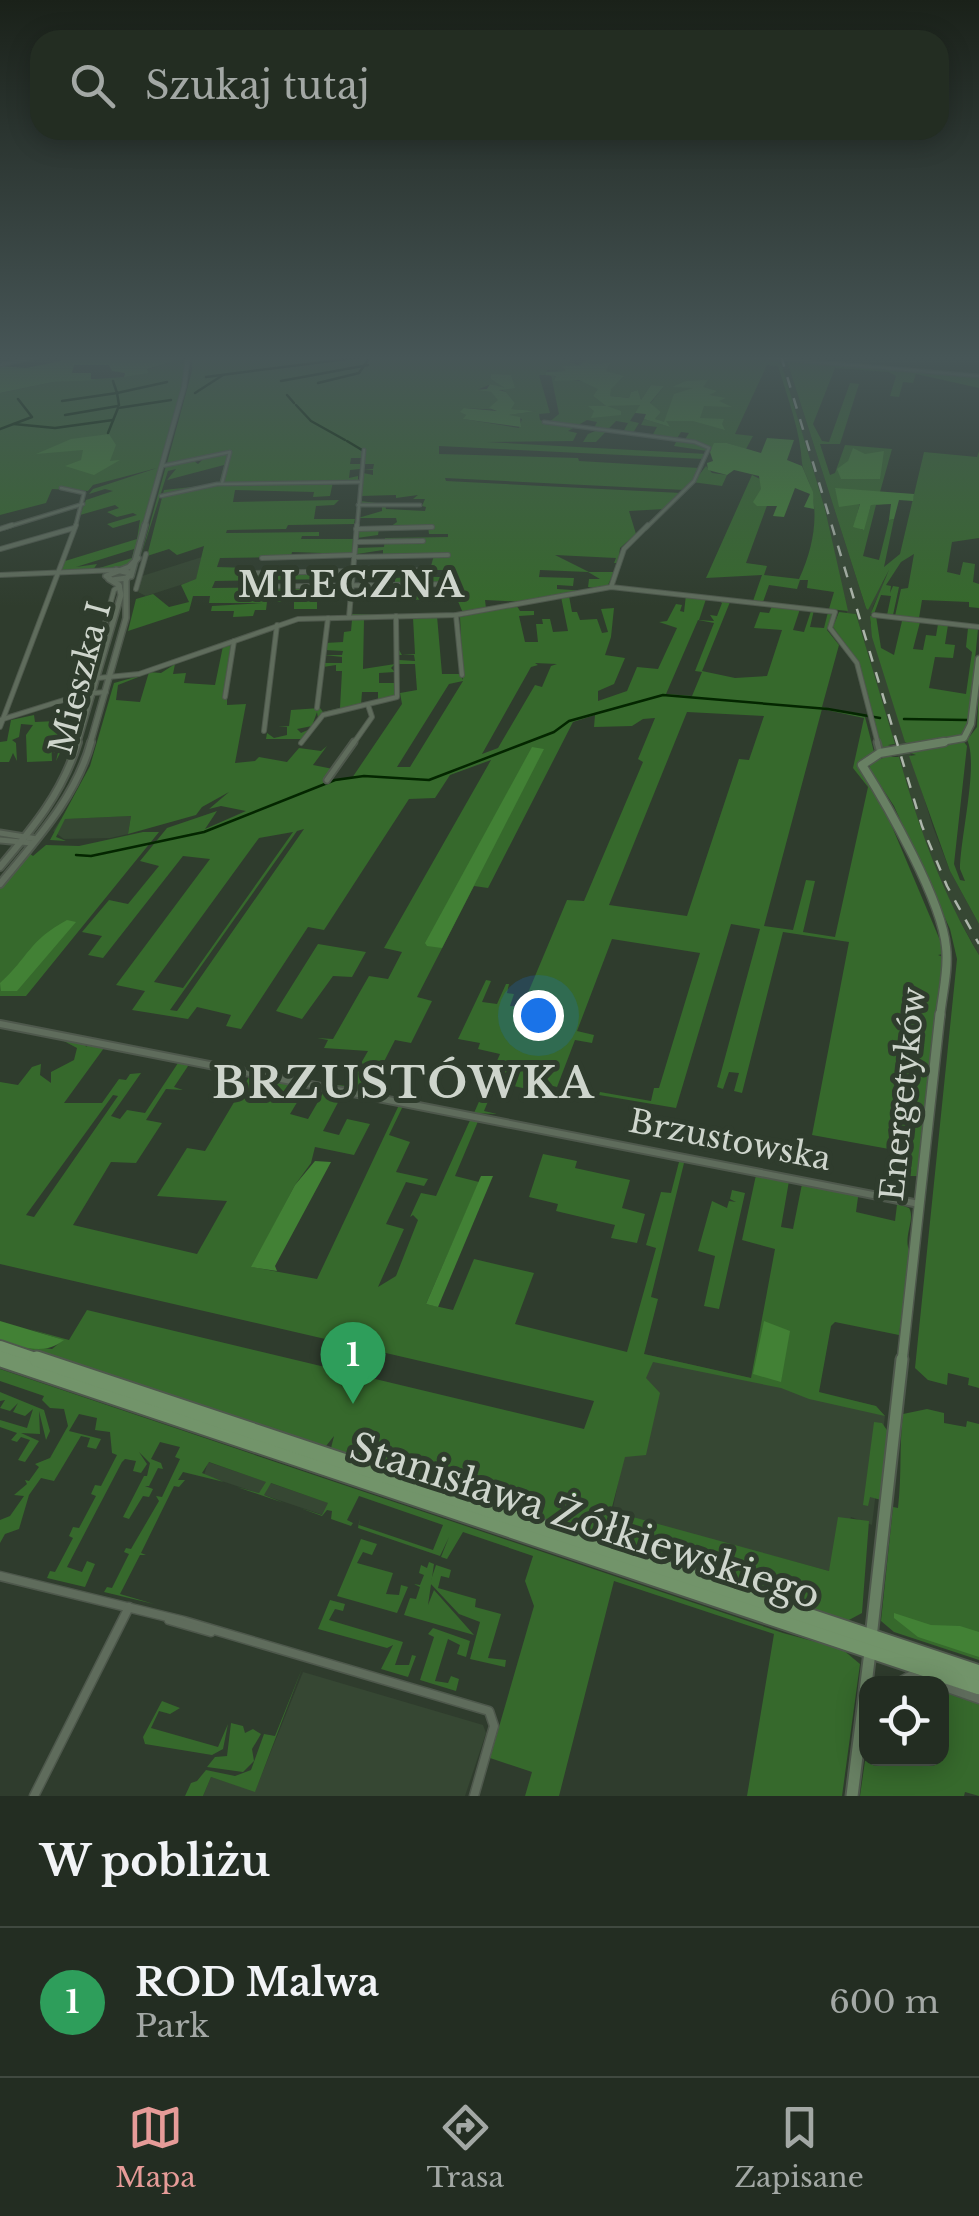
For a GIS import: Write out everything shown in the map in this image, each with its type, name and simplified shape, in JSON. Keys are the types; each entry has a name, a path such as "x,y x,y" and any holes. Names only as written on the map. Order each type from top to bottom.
{"main road":[{"path":"880,753 955,741 968,734 979,658"},
{"name":"Energetyków","path":"867,1676 946,943 891,810 862,768 864,761 880,753"},
{"name":"Stanisława Żółkiewskiego","path":"0,1347 870,1644 979,1687"},
{"name":"Stanisława Żółkiewskiego","path":"0,1359 870,1644 979,1673"},
{"name":"Energetyków","path":"852,1796 859,1744"}],"street":[{"path":"137,598 170,440"},
{"path":"612,587 624,549 688,489 706,462 709,448 679,440"},
{"path":"350,617 364,450"},
{"path":"166,465 230,452 222,484"},
{"path":"161,496 222,484 360,482"},
{"path":"2,722 83,504 84,493 61,488"},
{"path":"0,528 83,504"},
{"path":"358,505 420,505"},
{"path":"356,529 432,527"},
{"path":"0,549 74,528"},
{"path":"355,542 424,541"},
{"path":"262,558 448,555"},
{"path":"109,579 107,574 143,556"},
{"path":"73,573 127,578 143,556"},
{"path":"0,576 116,570 129,571 127,578"},
{"path":"248,573 429,570"},
{"name":"Mieszka I","path":"0,866 58,792 73,762 90,693 98,678 127,578"},
{"name":"Mieszka I","path":"109,579 124,588"},
{"path":"244,587 454,584"},
{"path":"98,678 141,674 298,619 456,615 612,587 834,611 830,628 856,663 880,753"},
{"name":"Mieszka I","path":"0,884 64,804 86,760 126,618 124,588"},
{"path":"90,693 114,590 136,589"},
{"path":"456,615 462,675"},
{"path":"874,615 979,626"},
{"path":"301,743 323,715 397,697 396,616"},
{"path":"317,708 322,637 328,618"},
{"path":"264,731 278,625"},
{"path":"225,697 234,640"},
{"path":"2,722 90,693 106,692"},
{"path":"328,780 372,717 368,705"},
{"path":"73,762 86,760"},
{"path":"2,838 22,842"},
{"path":"2,838 37,841"},
{"name":"Brzustowska","path":"0,1024 919,1204"},
{"path":"0,1576 162,1616 192,1630 221,1634 493,1715 491,1738 474,1796"},
{"path":"35,1794 129,1607"},
{"path":"949,1688 979,1699"}],"shaded area":[{"path":"804,440 812,440 866,608 897,561 979,509 979,537 950,541 910,555 895,565 873,606 870,622 933,827 950,871 979,924 979,955 925,849 856,614 847,613 825,509"},
{"path":"202,557 196,580 146,596 138,592 142,576"},
{"path":"131,816 128,834 110,838 64,839 53,831 61,819"},
{"path":"644,1354 876,1406 885,1416 872,1525 851,1517 829,1571 612,1513"},
{"path":"208,1462 329,1503 323,1515 204,1475"},
{"path":"303,1672 483,1725 486,1733 465,1796 203,1796 211,1777 255,1791"}],"green space":[{"path":"0,440 167,440 133,563 120,569 96,569 132,558 134,549 76,567 97,564 93,570 61,571 65,561 137,539 140,520 113,528 107,524 137,515 117,517 107,512 119,508 115,505 80,515 86,500 113,491 89,494 93,489 157,468 93,485 88,491 52,489 46,503 0,515"},
{"path":"69,440 113,440 116,445 110,461 120,460 94,475 65,466 81,460 83,450 36,454"},
{"path":"173,440 574,440 487,442 707,454 704,459 439,446 439,454 578,458 699,468 696,479 706,466 712,473 727,475 722,486 692,482 685,490 445,478 681,493 664,509 629,511 636,534 620,548 618,563 614,563 616,558 555,555 589,572 614,572 607,587 588,587 589,579 600,579 588,572 540,570 539,577 574,578 573,586 557,585 557,589 587,591 527,602 485,600 486,608 495,607 463,613 457,599 399,600 405,585 395,584 395,578 413,577 414,584 408,586 421,585 411,592 451,591 449,585 433,585 446,583 433,583 433,577 451,577 452,570 430,570 434,555 383,556 383,550 357,554 357,548 384,547 385,538 448,534 429,534 428,527 384,528 379,529 378,535 357,538 359,528 390,527 397,522 396,518 358,518 382,511 382,504 361,505 360,501 385,504 386,509 425,511 426,507 422,506 425,499 413,499 418,495 360,496 363,473 373,475 373,470 363,469 373,469 374,464 365,464 364,458 351,458 350,464 361,464 360,469 350,470 349,478 358,476 358,480 333,482 330,496 235,490 233,502 339,500 334,505 316,506 314,519 355,519 354,524 288,525 286,529 226,533 319,532 319,536 301,539 353,539 352,554 292,552 291,557 220,558 217,567 250,568 249,573 329,572 329,579 215,581 212,588 302,587 302,595 317,602 317,609 294,609 294,602 267,602 266,610 255,610 253,616 233,617 234,611 211,611 212,606 263,603 209,603 210,596 193,596 189,611 128,631 136,599 153,594 169,607 189,602 181,585 196,579 204,546 177,555 169,549 147,556 164,490 219,484 224,465 167,480 176,469 168,471 141,556 166,466 194,461 198,464 204,458 167,463"},
{"path":"677,440 751,440 746,449 727,443 714,444 712,450 704,444 707,451 674,446"},
{"path":"766,440 794,440 787,460 802,466 813,492 814,509 804,507 810,494 795,488 784,517 773,516 777,506 757,506 753,502 761,489 759,476 734,470 727,475 708,470 714,443 761,453"},
{"path":"798,440 804,440 825,509 848,611 829,609 834,592 807,588 808,580 800,580 797,589 769,585 763,602 753,601 762,575 706,578 752,475 760,479 762,489 772,492 746,563 767,566 764,575 799,579 814,531 813,496"},
{"path":"812,440 841,440 840,444 820,444 830,475 835,473 845,445 892,449 880,492 835,489 849,503 860,503 854,526 863,530 871,505 891,503 876,505 863,556 879,560 889,520 894,519 884,567 900,554 924,452 977,457 979,451 979,538 952,542 947,572 960,575 963,562 975,564 973,582 979,584 979,608 969,607 969,602 922,600 919,618 895,616 901,589 908,588 914,554 901,562 886,585 891,586 890,593 893,586 899,587 893,615 887,615 891,596 881,595 874,614 871,613 889,570 866,608"},
{"path":"853,448 865,454 884,451 880,479 841,479 837,469 848,461"},
{"path":"835,488 914,494 913,501 899,500 894,519 889,520 891,504 871,505 864,530 853,527 860,504 839,507"},
{"path":"686,595 706,599 699,620 714,621 710,615 717,616 722,603 717,599 730,602 702,671 735,678 767,676 782,630 754,628 760,612 769,613 772,606 800,609 793,630 804,632 811,611 814,610 810,627 824,628 828,612 832,614 827,630 839,645 822,707 865,717 874,752 860,761 860,771 885,810 942,945 917,1176 909,1176 911,1153 812,1135 849,942 783,932 742,1093 734,1091 739,1073 729,1072 723,1089 717,1087 760,929 731,924 676,1108 599,1095 600,1092 651,1101 654,1088 659,1088 700,953 612,939 577,1031 594,1035 592,1043 575,1040 557,1087 544,1084 541,1092 496,1082 484,1111 497,1114 474,1113 500,1054 478,1049 480,1043 458,1039 486,980 491,981 482,1002 497,1004 509,984 507,993 514,994 510,1006 522,1007 567,900 584,901 643,762 638,759 655,718 632,726 594,727 595,715 573,722 488,888 474,886 417,997 432,1001 411,1043 395,1040 370,1089 380,1095 328,1084 348,1086 368,1051 324,1048 328,1040 317,1038 333,1039 369,976 388,979 402,952 384,948 491,760 450,775 435,798 409,799 324,930 308,927 241,1029 226,1026 231,1015 197,1007 188,1019 132,1010 145,991 116,985 210,859 183,856 103,958 88,955 102,936 82,932 109,900 128,904 159,866 140,861 167,828 217,811 205,829 246,811 221,806 209,809 229,792 202,807 196,815 128,834 131,816 65,819 56,837 66,841 50,840 90,766 114,683 146,674 118,685 116,700 140,702 149,672 161,673 175,664 173,674 186,673 184,683 215,685 223,646 232,644 224,697 227,705 246,704 235,763 259,757 287,762 299,748 321,751 327,746 313,765 333,769 326,780 330,782 352,778 402,704 400,693 417,690 415,664 399,664 399,660 415,661 414,655 402,655 415,654 413,618 352,614 437,616 442,674 460,674 463,680 460,617 517,606 520,611 534,611 534,615 519,616 525,642 538,642 536,624 543,624 542,619 550,619 553,632 568,631 561,597 569,596 572,612 577,612 580,620 597,619 602,633 608,632 601,609 614,608 605,655 625,658 614,684 598,691 598,701 627,691 637,667 658,669 677,628 659,622 667,621 676,604 682,605 680,611 684,612","holes":["698,620 714,623 695,671 702,672 692,696 666,694","535,663 557,664 551,666 542,687 535,685 498,748 482,754 531,667 538,665","463,681 410,767 397,767 449,684","822,709 864,718 853,768 868,787 835,937 803,932 815,881 806,880 793,930 764,926","687,712 764,716 749,760 739,759 687,916 609,905","304,829 177,1011 170,1010 297,831","293,832 183,988 154,982 259,838"]},
{"path":"839,612 856,614 895,744 888,745 896,748 881,749 858,661 833,627"},
{"path":"870,616 876,616 881,648 894,655 902,621 896,618 920,622 913,649 923,650 926,635 936,636 938,624 930,623 948,625 945,644 955,645 953,658 935,657 929,688 966,694 972,652 966,647 968,628 958,626 978,629 968,729 964,735 911,745 905,742 872,637"},
{"path":"352,620 364,620 363,669 395,664 391,668 395,672 379,673 379,683 396,683 396,696 373,703 378,692 362,692 361,705 318,718 317,712 312,726 297,729 301,733 310,729 301,739 266,739 267,733 274,738 287,735 287,727 278,727 289,726 291,710 320,708 323,712 340,708 342,671 336,671 336,665 323,667 324,663 342,663 342,657 324,655 342,655 343,651 325,650 325,643 343,642 344,632 351,631"},
{"path":"979,689 979,924 950,871 909,756 916,755 908,752 964,742 967,746 954,864 960,880 965,881 960,869 971,765 967,740 977,727"},
{"path":"87,695 71,760 66,761 71,747 63,747 56,761 61,740 54,753 51,739 52,761 27,762 26,735 33,725 21,724 19,737 12,740 16,743 17,761 13,753 9,762 0,762 0,742 7,741 11,720 34,715 35,722 56,721 58,713 74,712 77,698"},
{"path":"532,747 544,749 442,948 427,946 425,943"},
{"path":"894,754 891,757 899,757 942,883 979,955 979,1388 968,1385 969,1378 948,1373 947,1385 928,1380 915,1368 957,959 950,929 894,806 869,768 872,762"},
{"path":"159,832 26,996 0,996 0,887 29,853 33,856 46,845 79,846"},
{"path":"67,920 76,922 17,991 1,991 0,983 36,942"},
{"path":"318,944 366,952 352,977 333,976 302,1019 276,1011"},
{"path":"60,1039 85,1043 86,1047 90,1043 108,1048 104,1048 64,1103 102,1103 119,1079 141,1073 111,1116 120,1119 127,1110 145,1113 180,1060 190,1063 174,1087 183,1090 166,1089 146,1120 162,1123 136,1163 111,1162 73,1225 197,1254 227,1201 157,1196 187,1148 205,1151 249,1077 242,1072 307,1086 290,1114 308,1119 326,1088 344,1091 323,1131 339,1135 347,1119 370,1124 354,1155 315,1147 311,1163 295,1185 252,1267 317,1279 399,1105 403,1106 389,1135 410,1142 396,1172 428,1179 424,1186 406,1182 386,1224 404,1229 378,1287 396,1276 418,1220 410,1217 421,1193 436,1196 471,1118 479,1119 455,1176 479,1182 426,1304 453,1310 474,1259 534,1273 515,1324 627,1352 656,1248 646,1245 661,1192 671,1193 680,1158 685,1159 651,1297 658,1299 644,1354 751,1378 775,1249 742,1240 756,1175 789,1181 781,1227 793,1229 802,1184 868,1195 858,1197 856,1212 895,1221 897,1205 893,1202 909,1208 910,1252 899,1335 835,1322 831,1326 819,1392 876,1406 885,1416 809,1399 781,1388 653,1362 646,1378 660,1393 646,1455 625,1457 611,1511 829,1571 838,1517 869,1521 862,1613 847,1621 586,1537 564,1524 565,1503 558,1522 536,1519 348,1457 331,1448 334,1436 326,1446 305,1443 0,1343 52,1349 63,1340 29,1329 69,1340 87,1310 584,1429 594,1401 0,1264 0,1082 18,1085 32,1067 41,1064 40,1075 51,1083 51,1072 74,1060 77,1048","holes":["113,1095 118,1096 34,1217 26,1215"]},
{"path":"543,1154 577,1161 575,1168 630,1180 622,1208 645,1214 637,1243 611,1238 615,1225 556,1211 558,1204 529,1197"},
{"path":"315,1161 331,1162 275,1266 277,1271 251,1267 295,1185"},
{"path":"481,1176 493,1176 438,1307 426,1304"},
{"path":"732,1190 745,1193 719,1309 704,1306 715,1256 698,1251 712,1201 727,1208 729,1201 736,1202 730,1199"},
{"path":"0,1321 64,1340 42,1349 0,1341"},
{"path":"764,1321 790,1331 781,1382 753,1374"},
{"path":"0,1369 783,1633 842,1649 860,1664 842,1796 747,1796 774,1634 614,1581 559,1796 525,1796 532,1772 490,1758 534,1606 525,1581 533,1556 463,1532 447,1559 441,1557 449,1537 440,1556 358,1528 360,1518 359,1525 433,1550 443,1525 359,1496 347,1520 353,1523 351,1526 331,1519 332,1511 327,1510 322,1516 300,1508 322,1515 328,1503 271,1483 264,1495 284,1503 237,1487 259,1493 266,1482 209,1462 202,1473 224,1482 183,1472 178,1480 185,1480 179,1487 174,1486 141,1553 146,1555 140,1555 120,1594 154,1604 104,1592 107,1587 112,1588 129,1554 124,1552 126,1548 131,1549 159,1501 156,1496 162,1497 180,1459 175,1457 180,1447 160,1442 151,1459 161,1463 163,1469 158,1468 149,1486 145,1486 153,1489 149,1497 143,1496 129,1519 123,1517 147,1476 150,1463 139,1452 147,1464 141,1473 133,1471 136,1461 122,1462 67,1567 82,1572 87,1561 95,1564 85,1587 47,1578 50,1571 55,1572 73,1538 69,1536 73,1527 79,1528 96,1496 91,1494 95,1485 101,1486 117,1455 112,1453 110,1432 95,1430 97,1418 79,1414 69,1431 101,1439 96,1449 87,1447 90,1438 81,1436 54,1481 41,1478 29,1495 19,1529 5,1534 0,1543 0,1520 10,1516 24,1496 14,1495 39,1467 35,1464 50,1458 68,1426 64,1409 50,1408 42,1400 44,1396 0,1381"},
{"path":"0,1392 44,1410 50,1431 46,1440 39,1411 40,1434 21,1433 39,1441 25,1462 18,1460 30,1440 11,1440 17,1433 0,1427 0,1420 27,1428 33,1409 25,1416 13,1412 18,1403 10,1411 0,1408 5,1400 0,1401"},
{"path":"927,1409 944,1413 944,1423 966,1427 967,1421 979,1424 979,1660 894,1632 881,1621 893,1507 898,1508 903,1414"},
{"path":"874,1422 882,1423 889,1433 881,1500 870,1497 868,1506 863,1505"},
{"path":"361,1539 377,1544 372,1555 363,1552 357,1563 393,1573 386,1594 399,1595 401,1585 408,1587 397,1613 337,1596"},
{"path":"429,1562 434,1564 428,1605 434,1590 474,1635 404,1615 410,1598 416,1599 420,1587 414,1584 420,1585 424,1575 419,1573 421,1565 427,1568"},
{"path":"436,1565 451,1570 449,1578 441,1576 438,1588 476,1599 475,1607 501,1614 488,1658 506,1660 505,1667 470,1659 480,1622 459,1614 430,1583"},
{"path":"330,1600 345,1604 343,1611 335,1609 329,1620 403,1642 395,1665 409,1665 412,1655 416,1656 408,1677 381,1669 393,1645 387,1648 318,1629"},
{"path":"894,1613 931,1625 960,1626 979,1632 979,1657 918,1637 894,1618"},
{"path":"433,1628 470,1641 466,1657 457,1654 460,1645 448,1639 435,1681 448,1683 451,1676 459,1679 456,1691 420,1680 434,1637 428,1634"},
{"path":"303,1666 255,1792 211,1777 203,1796 185,1796 191,1783 206,1770 235,1776 251,1770 264,1734 275,1736"},
{"path":"949,1692 979,1703 979,1796 965,1792 964,1796 860,1796 864,1766 949,1766"},
{"path":"162,1701 180,1708 170,1714 159,1711 151,1728 218,1747 228,1724 223,1749 212,1755 145,1744 143,1737"},
{"path":"231,1723 243,1726 245,1733 253,1729 261,1734 252,1749 254,1761 243,1772 207,1767 215,1757 227,1756"}],"waterway":[{"path":"347,441 362,450"},
{"path":"76,855 91,856 204,832 335,780 364,776 429,780 554,732 569,721 663,695 828,709 880,718"},
{"path":"904,719 967,720"}],"railway":[{"path":"806,440 922,826 947,886 979,944"}],"place":[{"name":"ROD Malwa","path":"353,1404"}],"district":[{"name":"MLECZNA","path":"352,585"},
{"name":"BRZUSTÓWKA","path":"404,1083"}]}
